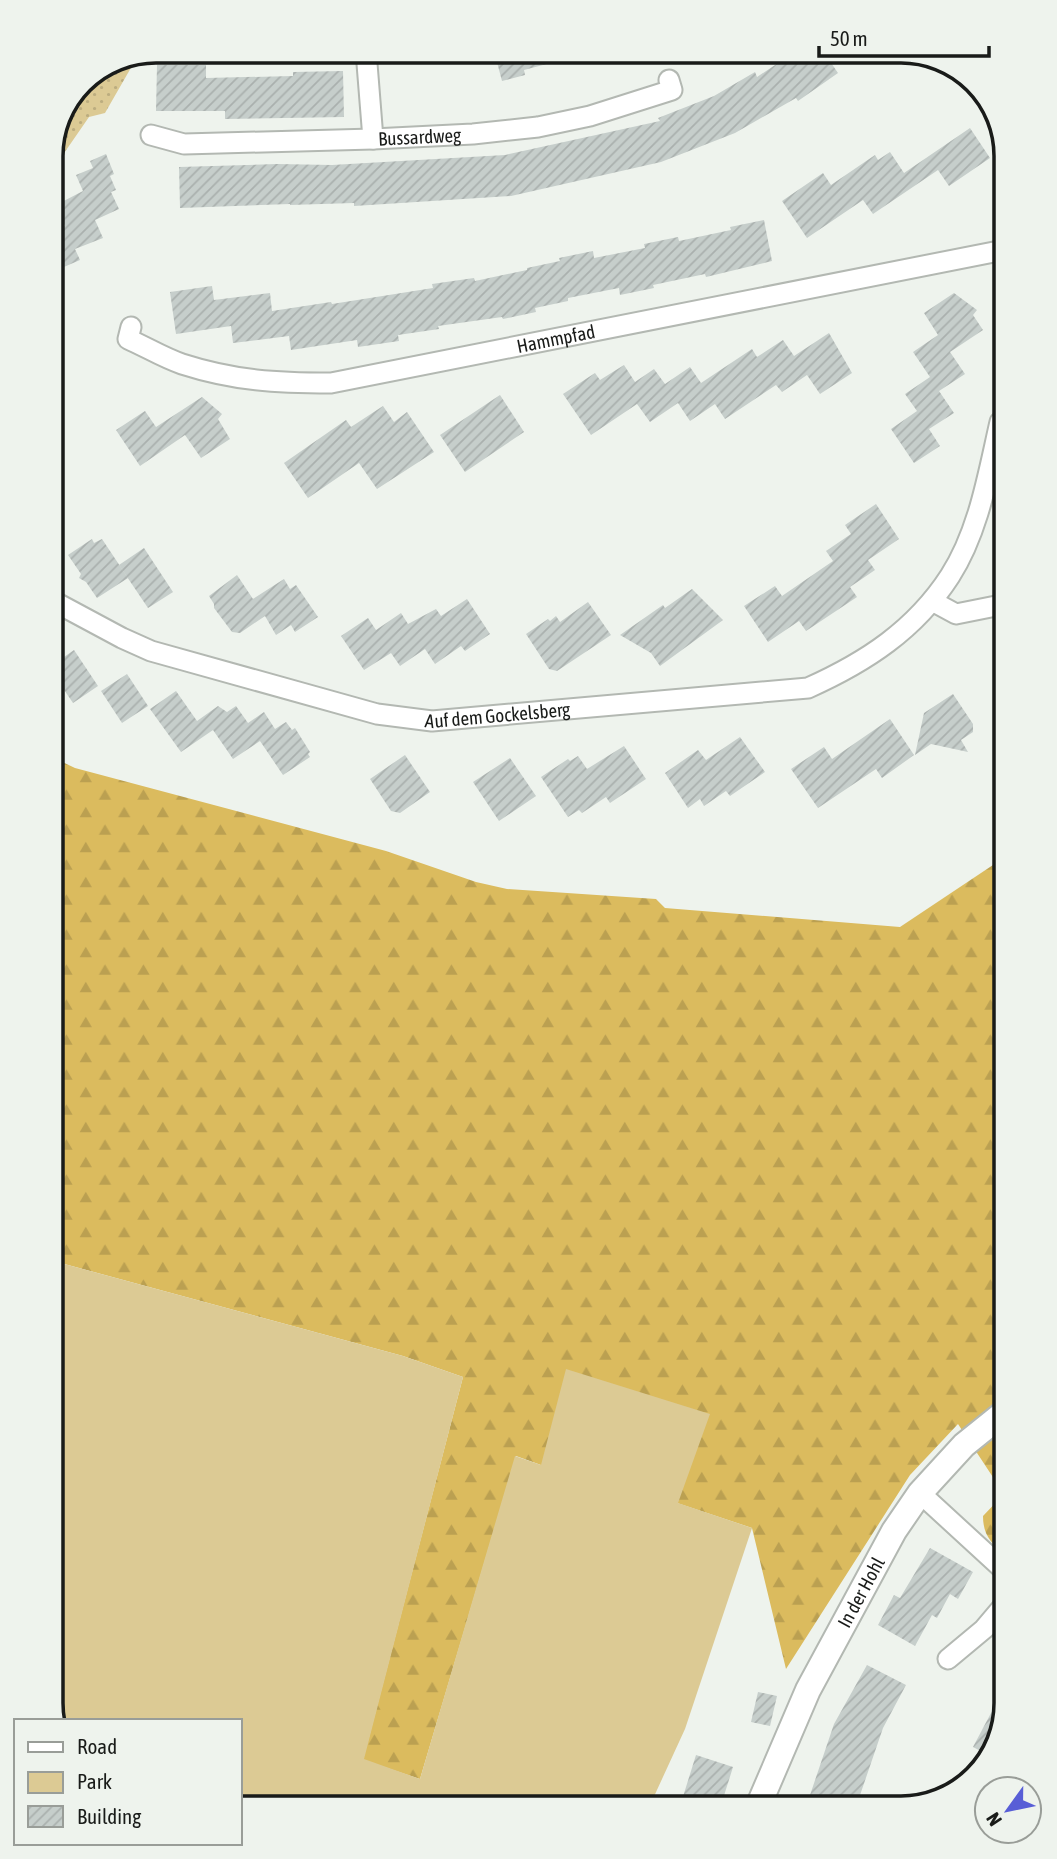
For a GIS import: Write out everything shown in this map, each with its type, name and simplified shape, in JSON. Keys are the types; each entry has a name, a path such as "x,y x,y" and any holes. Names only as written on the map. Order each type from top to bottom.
{"street":[{"path":"367,63 373,139"},
{"name":"Bussardweg","path":"151,135 184,144 473,134 538,127 590,116 672,90 669,80"},
{"name":"Hammpfad","path":"131,327 128,339 192,366 228,376 276,383 331,383 994,252"},
{"name":"Auf dem Gockelsberg","path":"63,606 122,638 151,650 377,713 432,721 808,688 851,668 894,639 932,601 951,575 966,542 984,493 994,449"},
{"path":"932,601 957,614 994,605"},
{"name":"In der Hohl","path":"763,1796 808,1690 894,1531 920,1493 964,1445 994,1420"},
{"path":"920,1493 994,1561"},
{"path":"948,1659 994,1617"}],"green space":[{"path":"132,67 105,113 89,117 63,155 66,132 82,99 110,75"},
{"path":"63,762 75,768 386,851 476,882 507,889 656,899 665,908 900,927 994,864 994,1479 958,1424 910,1475 786,1669 752,1528 516,1456 420,1779 363,1760 463,1377 403,1356 63,1264"},
{"path":"63,1264 403,1356 463,1377 364,1759 420,1779 515,1456 541,1465 566,1369 710,1414 678,1503 752,1528 685,1729 654,1796 242,1796 242,1719 65,1719"},
{"path":"994,1504 994,1544 984,1528 983,1516"}],"building":[{"path":"497,63 550,63 524,70 525,75 502,81"},
{"path":"778,63 831,63 838,73 798,101 796,98 735,133 661,162 511,196 354,206 354,203 180,208 179,167 332,165 505,155 660,121 658,118 714,96 755,72 757,77"},
{"path":"157,65 206,65 206,78 293,76 293,72 343,71 344,117 225,119 225,111 156,111"},
{"path":"970,128 990,158 949,186 938,170 873,214 863,200 807,238 782,201 823,173 831,185 875,155 878,160 890,152 904,173"},
{"path":"106,154 114,174 110,176 116,190 111,192 119,209 95,220 103,238 75,249 80,260 63,267 63,201 83,191 76,175 93,168 90,161"},
{"path":"764,220 772,261 706,277 705,274 653,285 654,288 620,295 619,288 568,298 568,301 535,308 536,312 503,319 438,326 439,329 398,335 399,341 358,347 357,340 291,350 289,336 233,343 231,326 176,334 170,292 212,286 214,300 270,293 272,311 331,302 332,304 433,288 432,284 474,278 475,281 527,270 560,261 559,258 593,251 594,258 645,248 644,244 678,237 679,241"},
{"path":"954,293 977,310 973,315 983,330 950,352 965,374 939,391 954,413 929,429 940,446 914,463 891,429 917,411 905,394 930,377 913,352 938,335 924,313"},
{"path":"829,333 852,373 820,394 807,375 782,392 776,385 725,419 715,404 690,421 678,403 650,422 637,404 591,435 563,394 595,373 600,380 624,365 635,382 654,369 665,384 690,367 701,383 752,349 757,357 783,340 794,356"},
{"path":"500,395 524,432 465,472 440,435"},
{"path":"202,397 222,414 218,419 230,439 201,458 185,435 140,466 116,430 145,411 156,427"},
{"path":"383,406 394,422 407,412 434,452 377,489 359,463 308,498 284,463 346,420 351,427"},
{"path":"876,504 899,539 868,560 875,570 850,587 857,597 806,631 799,621 768,642 744,606 775,586 782,596 833,561 826,551 851,534 845,525"},
{"path":"92,539 94,543 102,539 128,578 97,598 86,582 79,578 81,574 68,555"},
{"path":"144,548 173,592 148,608 119,565"},
{"path":"237,575 253,599 284,579 290,589 296,585 318,617 295,632 291,625 276,635 265,616 240,633 232,632 214,608 209,596"},
{"path":"692,589 723,620 660,666 651,653 620,635 663,605 665,608"},
{"path":"467,599 490,634 465,651 461,646 435,664 425,649 400,666 391,653 364,670 341,636 368,618 376,630 401,613 408,624 436,609 441,616"},
{"path":"588,602 611,635 557,671 549,669 526,634 556,616 560,622"},
{"path":"74,650 98,686 73,703 63,688 63,658"},
{"path":"127,674 148,706 122,723 101,691"},
{"path":"176,691 197,721 218,706 227,712 236,706 248,723 264,712 275,729 286,722 292,730 295,728 310,752 310,757 283,775 260,741 233,759 213,730 181,752 150,709"},
{"path":"953,694 973,724 973,732 961,740 968,752 931,744 915,755 924,713"},
{"path":"890,719 914,755 882,778 876,769 818,808 791,769 824,747 832,759"},
{"path":"740,737 765,772 730,796 726,791 704,806 700,799 688,808 665,773 698,750 706,760"},
{"path":"624,746 646,779 610,803 606,797 582,813 579,810 568,817 541,777 568,759 570,761 578,756 587,769"},
{"path":"405,755 430,792 400,813 391,811 370,779"},
{"path":"510,758 536,796 499,821 473,782"},
{"path":"930,1548 973,1572 958,1599 950,1594 937,1618 932,1615 915,1646 878,1625 894,1595 900,1598"},
{"path":"867,1665 906,1685 883,1728 860,1796 810,1796 834,1724"},
{"path":"758,1692 777,1696 770,1726 751,1722"},
{"path":"994,1708 991,1727 982,1749 981,1751 973,1747"},
{"path":"696,1755 733,1767 724,1796 683,1796"}]}
